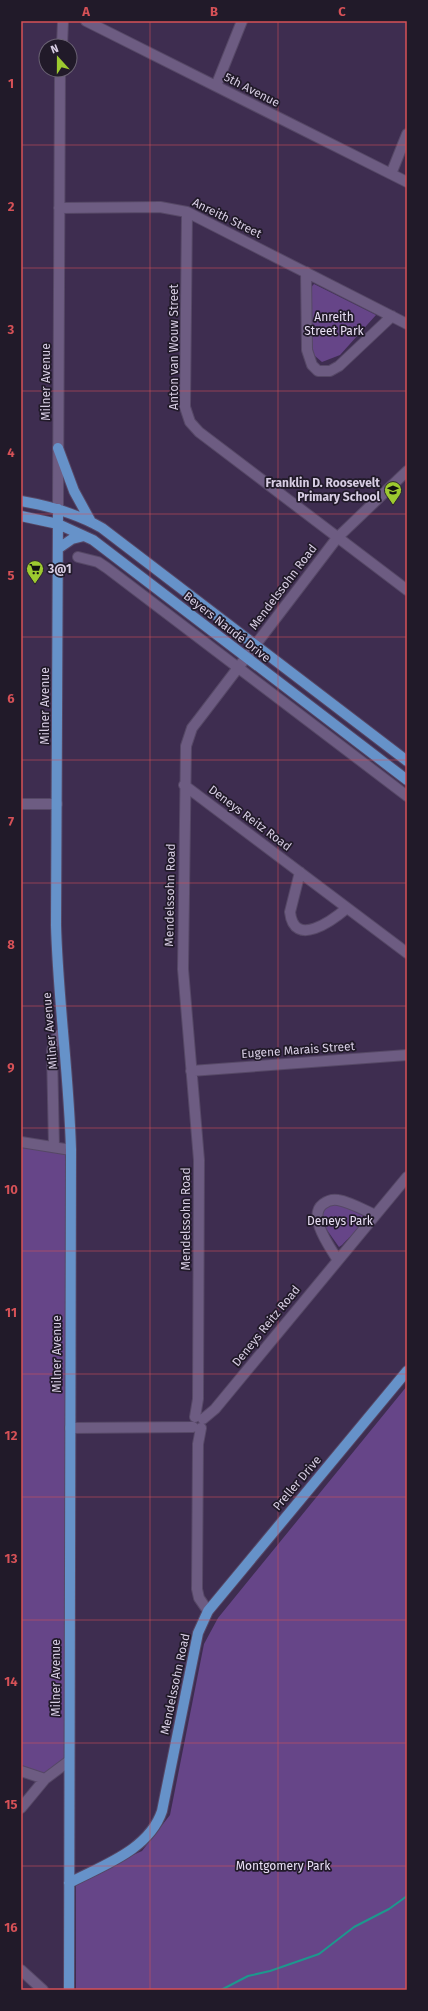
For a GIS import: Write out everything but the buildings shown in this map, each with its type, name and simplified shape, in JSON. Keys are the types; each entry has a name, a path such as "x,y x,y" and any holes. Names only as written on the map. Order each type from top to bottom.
{"main road":[{"path":"58,448 74,491 91,522"},
{"name":"Beyers Naudé Drive","path":"21,501 58,509 91,522 407,761"},
{"name":"Milner Avenue","path":"58,509 56,925 57,970 71,1150 69,1990"},
{"name":"Beyers Naudé Drive","path":"21,516 58,524 84,536 115,556 245,658 407,780"},
{"path":"59,548 72,539 84,536"},
{"name":"Preller Drive","path":"208,1611 407,1371"},
{"name":"Mendelssohn Road","path":"69,1883 130,1850 150,1835 159,1820 198,1633 208,1611"}],"street":[{"path":"56,21 57,38"},
{"path":"62,38 63,21"},
{"name":"5th Avenue","path":"86,21 407,182"},
{"path":"216,86 242,21"},
{"name":"Milner Avenue","path":"58,509 60,78"},
{"path":"391,174 407,134"},
{"name":"Anreith Street","path":"59,208 160,207 187,212 407,324"},
{"name":"Anton van Wouw Street","path":"187,212 185,407 188,418 199,432 407,590"},
{"path":"306,272 307,350 312,365 318,371 330,371 339,366 392,316"},
{"name":"Mendelssohn Road","path":"208,1611 199,1598 197,1590 198,1423 201,1407 198,1399 199,1160 182,969 184,785 186,746 192,728 337,538 407,470"},
{"name":"Beyers Naudé Drive","path":"78,557 98,562 108,568 407,796"},
{"name":"Deneys Reitz Road","path":"184,785 407,953"},
{"path":"21,804 57,804"},
{"path":"300,872 290,912 290,917 296,926 305,930 316,929 336,917 347,908"},
{"path":"54,1147 52,1051 55,1039 63,1032"},
{"name":"Eugene Marais Street","path":"191,1071 407,1055"},
{"path":"21,1142 71,1150"},
{"name":"Deneys Reitz Road","path":"198,1423 212,1415 215,1408 407,1177"},
{"path":"337,1260 320,1227 317,1216 320,1207 328,1201 338,1200 375,1215"},
{"path":"70,1428 177,1427 198,1423"},
{"path":"21,1808 45,1779 69,1761"},
{"path":"21,1771 45,1779"},
{"path":"21,1970 43,1990"}],"green space":[{"name":"Anreith Street Park","path":"314,284 376,315 340,355 322,362 308,350 307,292"},
{"path":"21,1140 71,1150 69,1761 45,1779 21,1771"},
{"name":"Deneys Park","path":"334,1202 363,1214 359,1227 339,1247 322,1223 322,1210"},
{"name":"Montgomery Park","path":"407,1386 407,1990 76,1990 76,1880 142,1851 170,1815 204,1644 218,1618"}],"waterway":[{"path":"221,1990 248,1976 270,1971 319,1954 354,1927 389,1909 407,1896"}],"place":[{"name":"Franklin D. Roosevelt Primary School","path":"393,505"},
{"name":"3@1","path":"35,584"}]}
